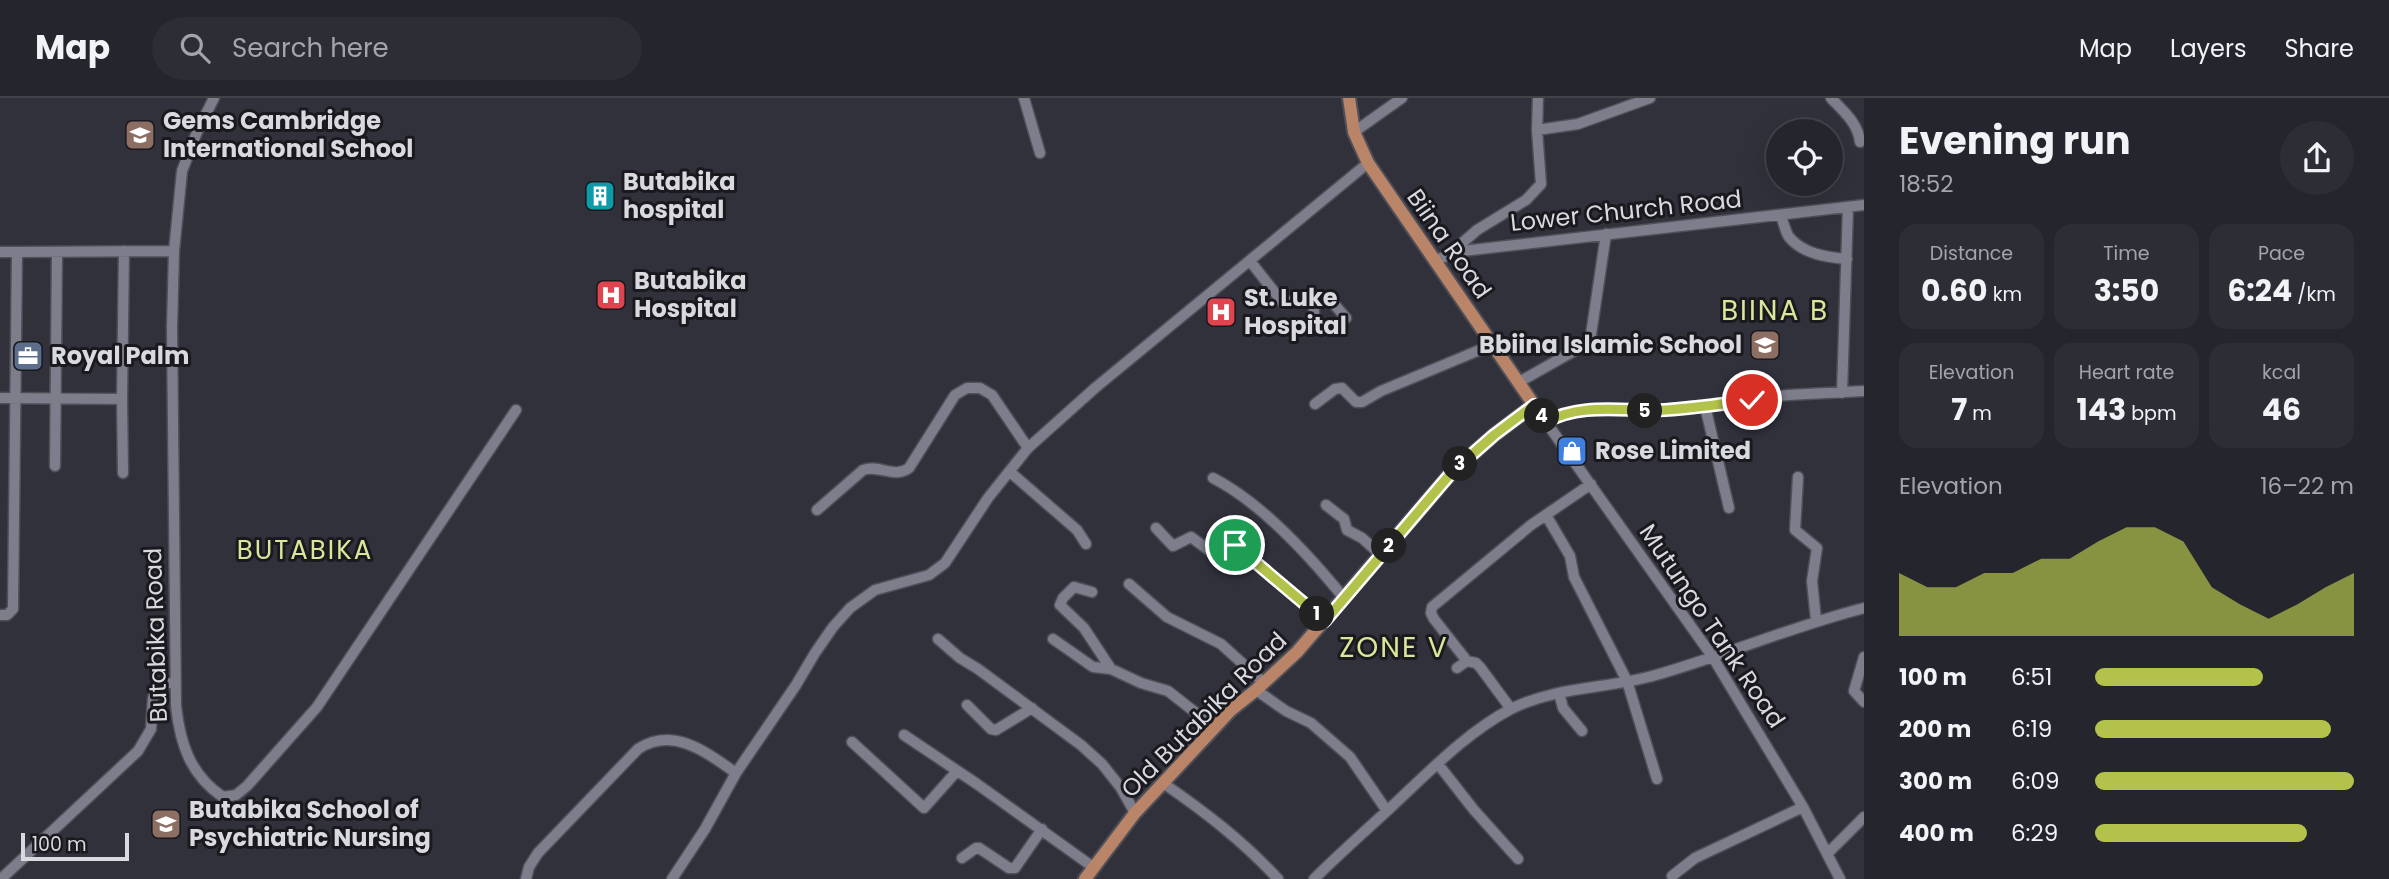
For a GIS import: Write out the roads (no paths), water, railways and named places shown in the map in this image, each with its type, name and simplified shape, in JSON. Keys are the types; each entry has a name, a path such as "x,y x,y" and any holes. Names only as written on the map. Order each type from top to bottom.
{"main road":[{"name":"Biina Road","path":"1349,98 1354,132 1368,163 1534,405"},
{"name":"Old Butabika Road","path":"1085,879 1135,813 1231,710 1297,652 1458,466 1534,405"}],"street":[{"path":"1024,98 1040,153"},
{"path":"1354,132 1402,98"},
{"path":"1449,255 1477,230 1526,200 1539,188 1542,177 1537,130 1538,98"},
{"path":"1537,130 1578,124 1650,98"},
{"path":"1831,98 1852,119 1859,132 1860,142"},
{"name":"Butabika Road","path":"208,100 182,171 174,251 172,328 175,684 178,729 187,757 214,791 223,797 236,795 317,707 516,411"},
{"path":"672,879 705,829 736,773 833,627 862,598 875,590 929,575 945,563 988,498 1028,448 1095,388 1368,163"},
{"name":"Lower Church Road","path":"1435,260 1471,250 1864,205"},
{"path":"1842,393 1848,207"},
{"path":"1781,215 1789,236 1804,248 1819,256 1847,259"},
{"path":"1519,382 1581,347 1589,348 1606,234"},
{"path":"55,466 57,251"},
{"path":"123,474 124,251"},
{"path":"0,252 174,251"},
{"path":"0,615 7,615 13,609 17,252"},
{"path":"1250,261 1283,303 1328,298 1346,318"},
{"path":"1312,324 1314,299"},
{"path":"1315,404 1335,389 1342,388 1356,402 1362,402 1381,391 1494,344"},
{"path":"817,510 863,470 869,468 898,474 909,468 955,396 967,388 980,388 992,396 1028,448"},
{"path":"1546,422 1568,412 1706,406 1788,395 1864,391"},
{"path":"0,398 122,399"},
{"name":"Mutungo Tank Road","path":"1534,405 1712,656 1802,807 1840,879"},
{"path":"1706,406 1729,509"},
{"path":"1010,472 1077,530 1086,544"},
{"path":"1798,477 1795,530 1817,548 1812,581 1816,620"},
{"path":"1213,478 1239,494 1289,537 1344,597"},
{"path":"1511,709 1480,667 1467,661 1434,619 1431,613 1433,607 1513,540 1591,484"},
{"path":"1326,505 1344,519 1347,530 1362,538 1381,555"},
{"path":"1546,515 1570,556 1574,577 1627,681 1657,779"},
{"path":"1156,528 1173,546 1191,537 1210,551 1233,544 1325,621"},
{"path":"1129,584 1167,617 1221,644 1286,711 1311,723 1350,757 1387,811"},
{"path":"1092,592 1074,586 1060,605 1084,628 1111,669"},
{"path":"1314,879 1438,764 1472,735 1511,709 1559,693 1654,676 1816,620 1864,608"},
{"path":"938,639 960,658 1081,745 1102,764 1121,788 1135,813"},
{"path":"1053,639 1093,667 1111,669 1141,683 1168,691 1214,727"},
{"path":"1864,657 1854,691 1864,702"},
{"path":"1458,668 1467,661"},
{"path":"1,879 138,751 152,729 155,690 160,682 175,684"},
{"path":"1559,693 1563,708 1582,731"},
{"path":"967,705 991,729 996,730 1032,708"},
{"path":"904,735 1093,867"},
{"path":"526,879 528,867 538,853 638,749 650,741 664,738 681,741 736,773"},
{"path":"852,742 924,808 957,771"},
{"path":"1438,764 1518,859"},
{"path":"1163,783 1215,818 1278,879"},
{"path":"1672,876 1695,858 1802,807"},
{"path":"1827,855 1864,817"},
{"path":"962,858 979,848 1009,868 1015,868 1042,829"}],"place":[{"name":"Gems Cambridge International School","path":"140,135"},
{"name":"Butabika hospital","path":"600,196"},
{"name":"Butabika Hospital","path":"611,295"},
{"name":"St. Luke Hospital","path":"1221,312"},
{"name":"Bbiina Islamic School","path":"1765,345"},
{"name":"Royal Palm","path":"28,356"},
{"name":"Rose Limited","path":"1572,451"},
{"name":"Butabika School of Psychiatric Nursing","path":"166,824"}],"district":[{"name":"BIINA B","path":"1775,310"},
{"name":"BUTABIKA","path":"305,550"},
{"name":"ZONE V","path":"1394,647"}]}
